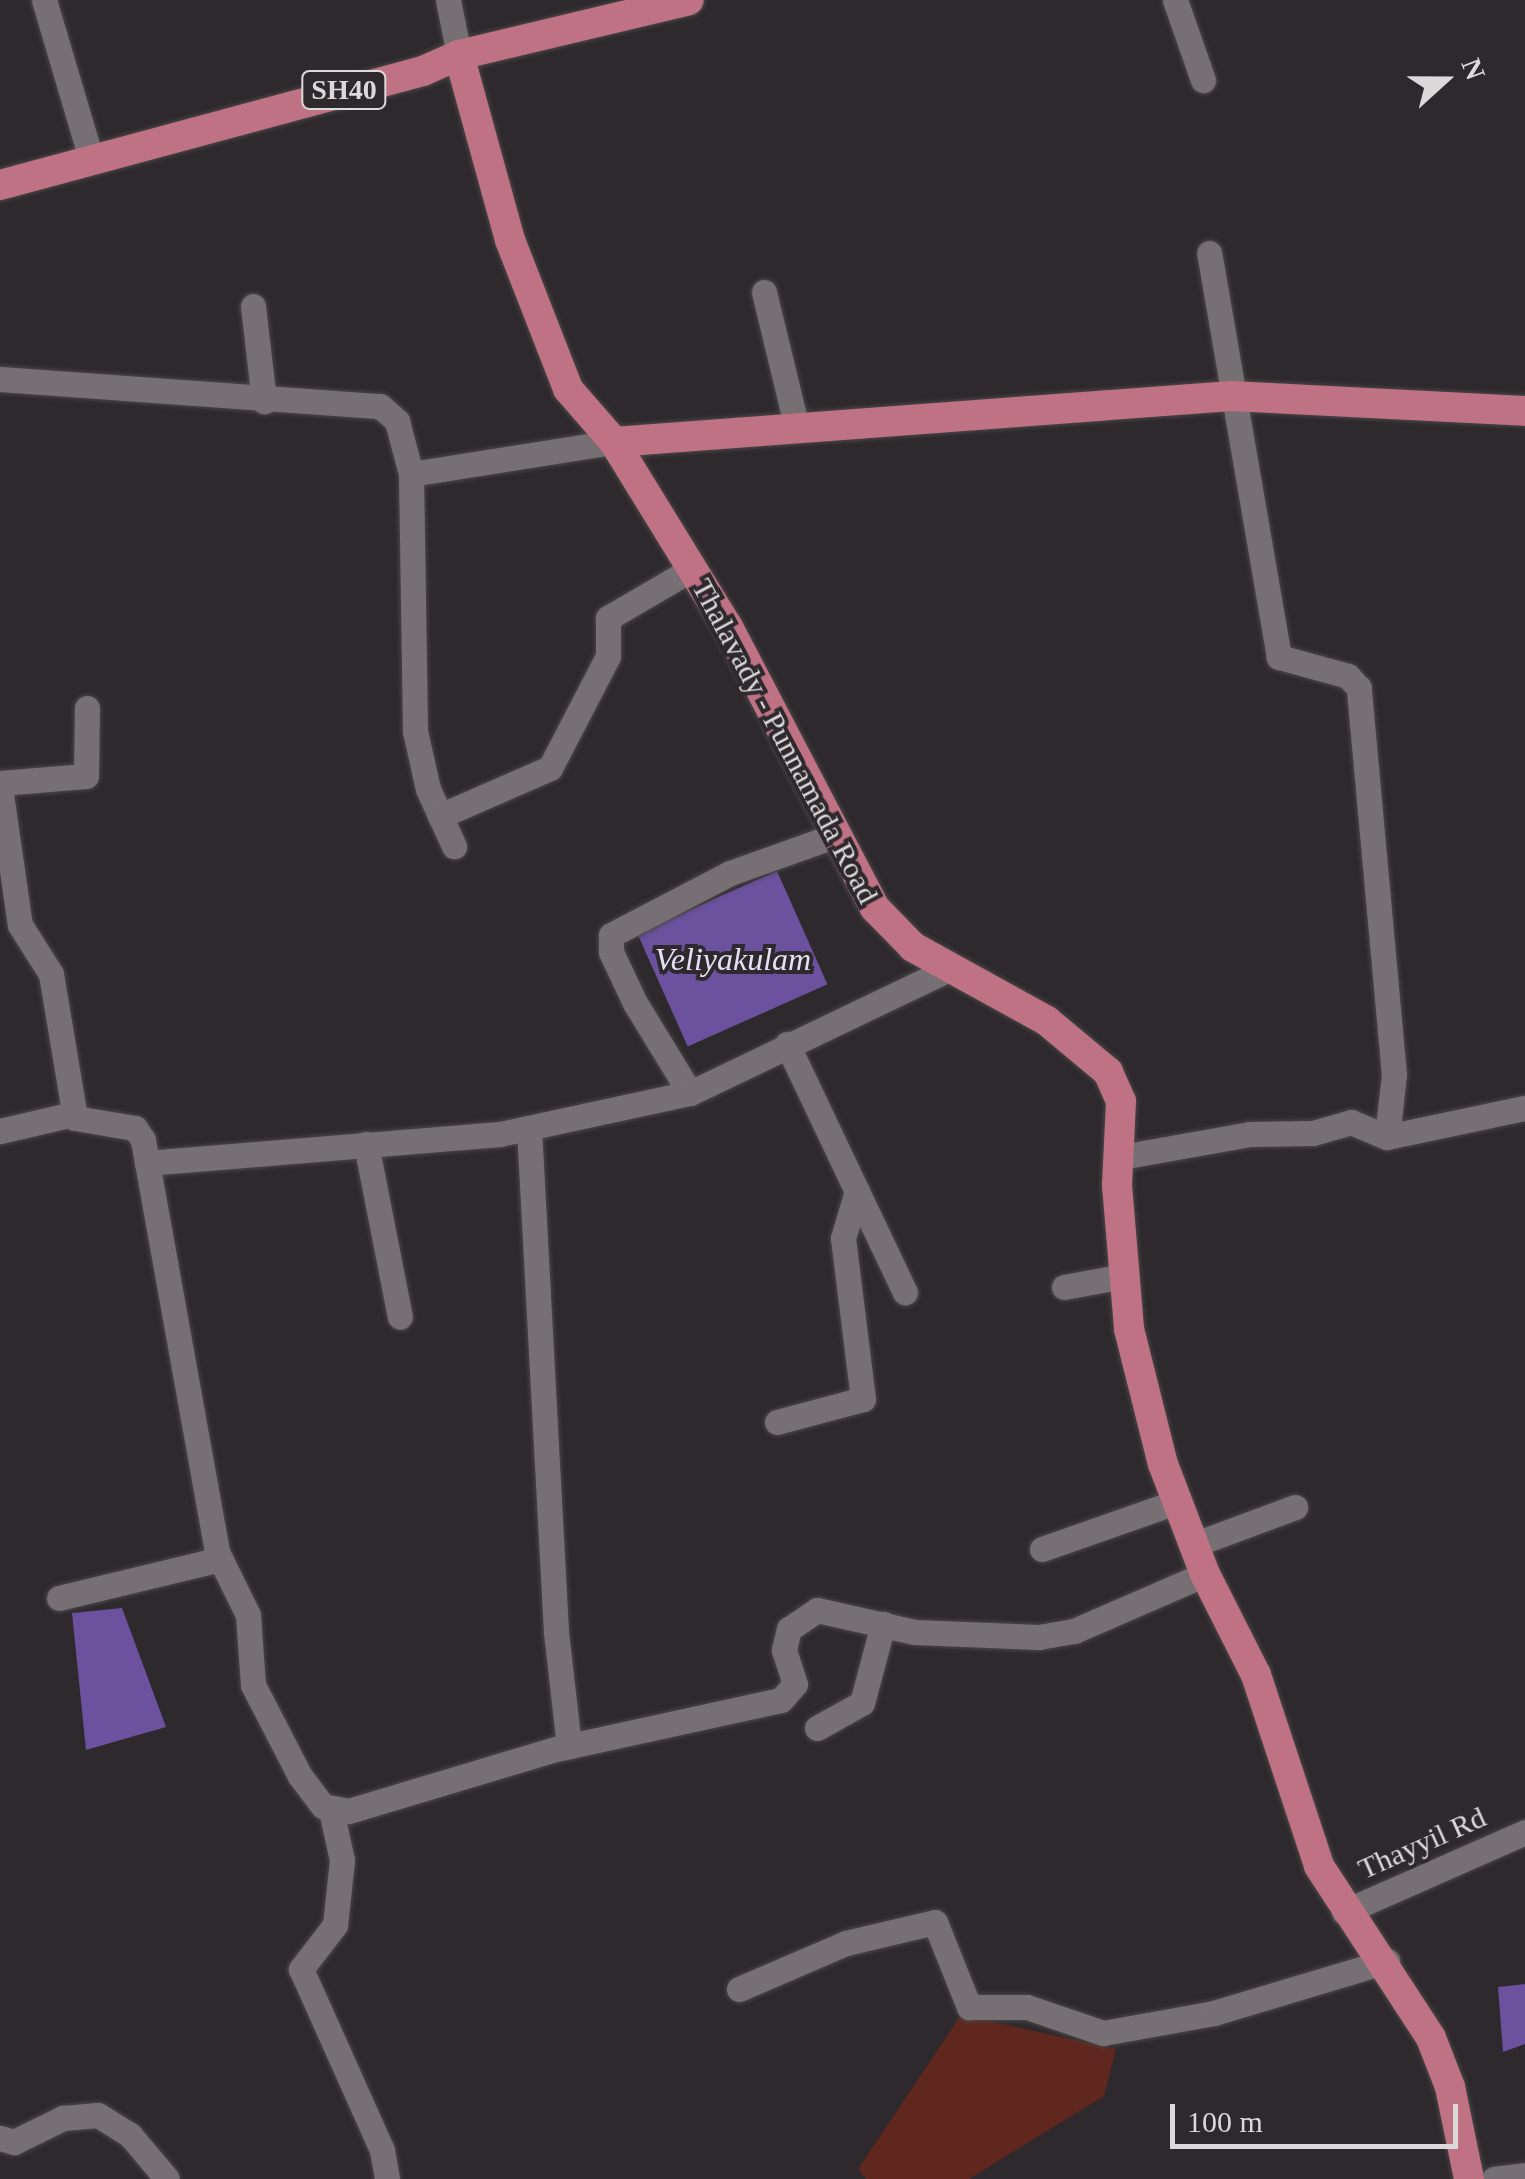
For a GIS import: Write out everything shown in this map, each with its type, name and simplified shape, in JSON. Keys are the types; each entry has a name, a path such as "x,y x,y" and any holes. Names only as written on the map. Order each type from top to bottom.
{"main road":[{"name":"SH40","path":"0,186 424,71 460,55 689,0"},
{"name":"Thalavady - Punnamada Road","path":"460,55 510,240 553,354 577,404 614,442 692,569 885,923 948,970 1047,1021 1094,1056 1121,1101 1124,1276 1136,1367 1176,1502 1204,1574 1256,1675 1319,1866 1344,1912 1386,1961 1431,2038 1450,2086 1469,2179"},
{"path":"614,442 1230,396 1525,411"}],"street":[{"path":"44,0 91,160"},
{"name":"Thalavady - Punnamada Road","path":"448,0 460,55"},
{"path":"1174,0 1203,80"},
{"path":"1209,253 1230,396 1279,657 1348,676 1359,688 1394,1075 1387,1137"},
{"path":"764,292 796,428"},
{"path":"252,306 264,401"},
{"path":"0,379 264,401 380,406 396,421 411,474 414,730 440,816 454,846"},
{"path":"411,474 614,442"},
{"path":"440,816 550,768 608,656 608,618 692,569"},
{"path":"87,708 86,776 0,785 3,842 20,925 51,974 74,1114 83,1125 135,1128 147,1164 220,1559 248,1615 254,1685 300,1776 332,1810 342,1860 335,1925 301,1970 382,2150 387,2179"},
{"path":"690,1093 635,1003 611,952 612,935 730,873 837,834"},
{"path":"147,1164 529,1128 690,1093 948,970"},
{"path":"787,1044 904,1292"},
{"path":"1121,1157 1250,1134 1313,1133 1351,1122 1387,1137 1525,1108"},
{"path":"0,1132 74,1114"},
{"path":"529,1128 554,1613 569,1746"},
{"path":"366,1144 400,1317"},
{"path":"776,1422 863,1398 843,1238 857,1192"},
{"path":"1064,1287 1124,1276"},
{"path":"1042,1549 1176,1502"},
{"path":"1193,1545 1295,1507"},
{"path":"58,1598 220,1559"},
{"path":"332,1810 349,1811 569,1746 782,1700 795,1684 784,1643 793,1622 807,1613 826,1609 915,1632 1039,1637 1074,1631 1204,1574"},
{"path":"816,1728 862,1703 883,1624"},
{"name":"Thayyil Rd","path":"1344,1912 1525,1832"},
{"path":"739,1989 846,1943 934,1922 969,2008 1027,2007 1103,2033 1214,2013 1386,1961"},
{"path":"0,2138 14,2142 64,2118 98,2115 130,2135 167,2179"},
{"path":"1494,2179 1525,2174"}],"shaded area":[{"path":"961,2015 1116,2049 1104,2096 969,2179 866,2179 858,2169"}],"water":[{"name":"Veliyakulam","path":"777,871 827,984 688,1047 637,933"},
{"path":"122,1608 166,1727 86,1750 72,1613"},
{"path":"1525,1984 1525,2044 1503,2052 1498,1987"}]}
